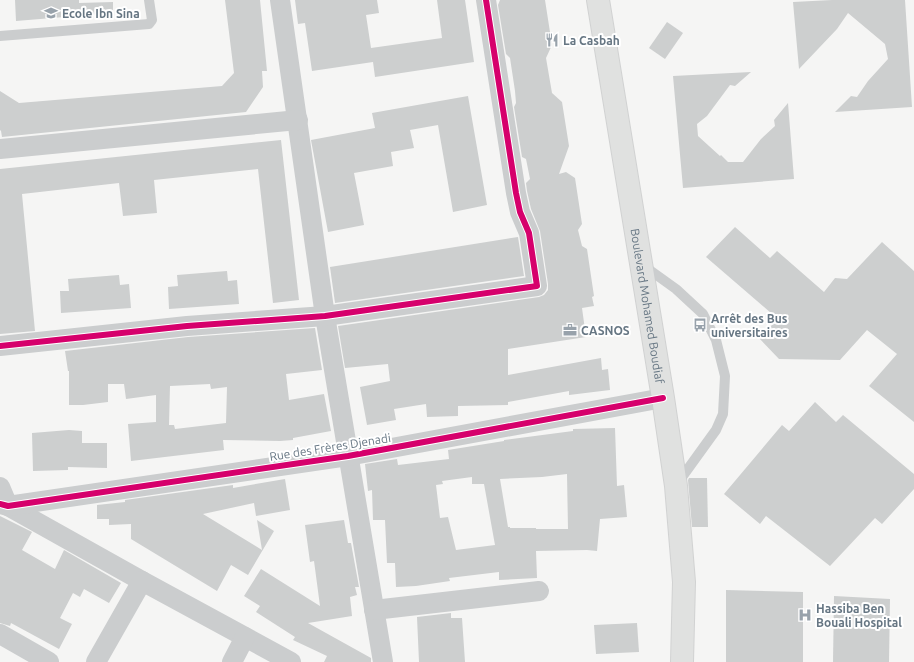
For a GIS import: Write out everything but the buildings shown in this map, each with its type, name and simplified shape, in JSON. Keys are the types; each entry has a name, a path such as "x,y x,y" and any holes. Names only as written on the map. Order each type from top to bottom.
{"main road":[{"name":"Boulevard Mohamed Boudiaf","path":"598,0 676,486 684,582 682,662"}],"street":[{"path":"280,0 325,316 383,662"},
{"path":"0,346 187,326 325,316 537,286 529,233 520,212 516,193 486,0"},
{"path":"0,149 298,120"},
{"name":"Rue des Frères Djenadi","path":"4,505 348,456 663,398"},
{"path":"0,487 4,505 291,662"},
{"path":"96,662 142,581"},
{"path":"374,610 539,591"},
{"path":"0,634 49,662"},
{"path":"232,662 245,637"}],"lane":[{"path":"0,36 149,24 152,20 149,0"},
{"path":"640,264 676,289 703,314 716,340 725,376 723,414 716,430 676,486"}],"cycle path":[{"path":"0,346 187,326 325,316 537,286 529,233 520,212 516,193 486,0"},
{"path":"0,504 8,506 348,456 663,398"}],"place":[{"name":"Ecole Ibn Sina","path":"51,13"},
{"name":"La Casbah","path":"552,40"},
{"name":"Arrêt des Bus universitaires","path":"700,325"},
{"name":"CASNOS","path":"570,330"},
{"name":"Hassiba Ben Bouali Hospital","path":"805,615"}]}
